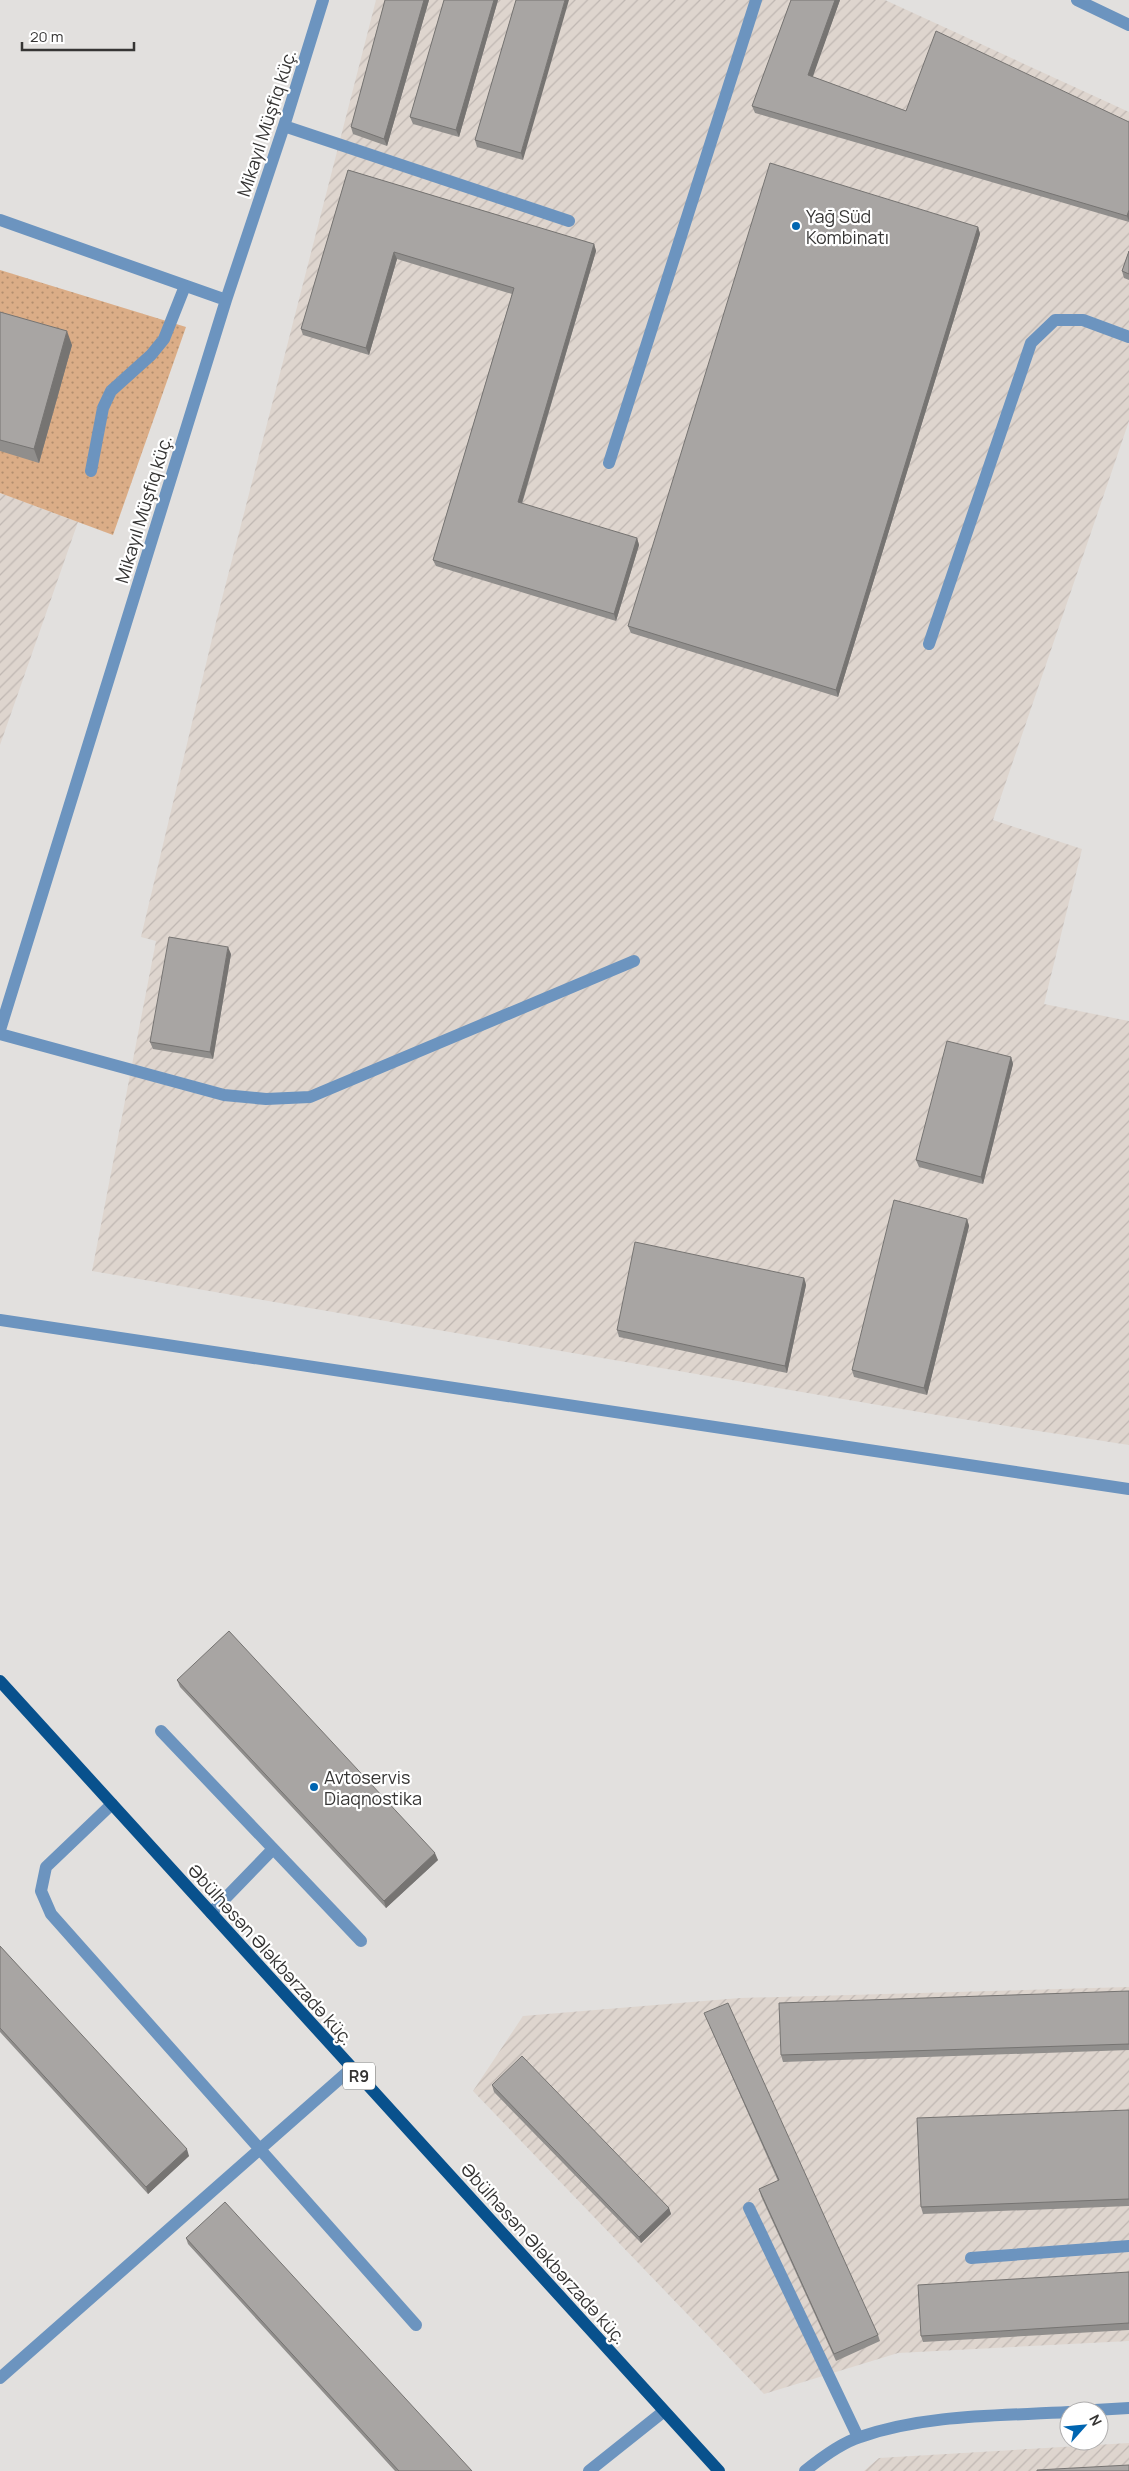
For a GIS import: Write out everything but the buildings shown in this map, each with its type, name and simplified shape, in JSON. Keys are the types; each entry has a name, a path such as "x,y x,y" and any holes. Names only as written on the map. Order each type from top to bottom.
{"main road":[{"name":"Əbülhəsən Ələkbərzadə küç.","path":"0,1681 663,2412 719,2471"}],"street":[{"name":"Mikayıl Müşfiq küç.","path":"0,1030 226,300 284,126 323,0"},
{"path":"609,463 756,0"},
{"path":"1076,0 1129,25"},
{"path":"284,126 569,221"},
{"path":"0,220 226,300"},
{"path":"91,471 103,408 110,391 151,355 164,339 185,286"},
{"path":"929,644 1031,342 1055,320 1083,320 1129,337"},
{"path":"0,1034 224,1095 266,1099 310,1096 634,961"},
{"path":"0,1320 1129,1490"},
{"path":"160,1731 361,1941"},
{"path":"112,1804 46,1867 41,1891 51,1914 416,2325"},
{"path":"211,1913 273,1849"},
{"path":"0,2378 352,2068"},
{"path":"749,2208 858,2437"},
{"path":"971,2258 1129,2246"},
{"path":"1109,2409 1129,2408"},
{"path":"589,2471 663,2412"},
{"path":"805,2471 822,2458 858,2437 899,2426 960,2418 1059,2413"}],"shaded area":[{"path":"376,0 885,0 1129,112 1129,421 993,820 1082,849 1044,1004 1129,1021 1129,1445 943,1416 92,1271 156,941 141,937 216,622"},
{"path":"0,270 186,327 113,535 0,493"},
{"path":"0,493 78,522 0,745"},
{"path":"1129,1987 1129,2341 898,2353 764,2394 473,2091 523,2016 740,1998"},
{"path":"1129,2443 1129,2471 864,2471 879,2458 1059,2447 1059,2451 1109,2451 1109,2444"}],"place":[{"name":"Yağ Süd Kombinatı","path":"796,226"},
{"name":"Avtoservis Diaqnostika","path":"314,1787"}]}
